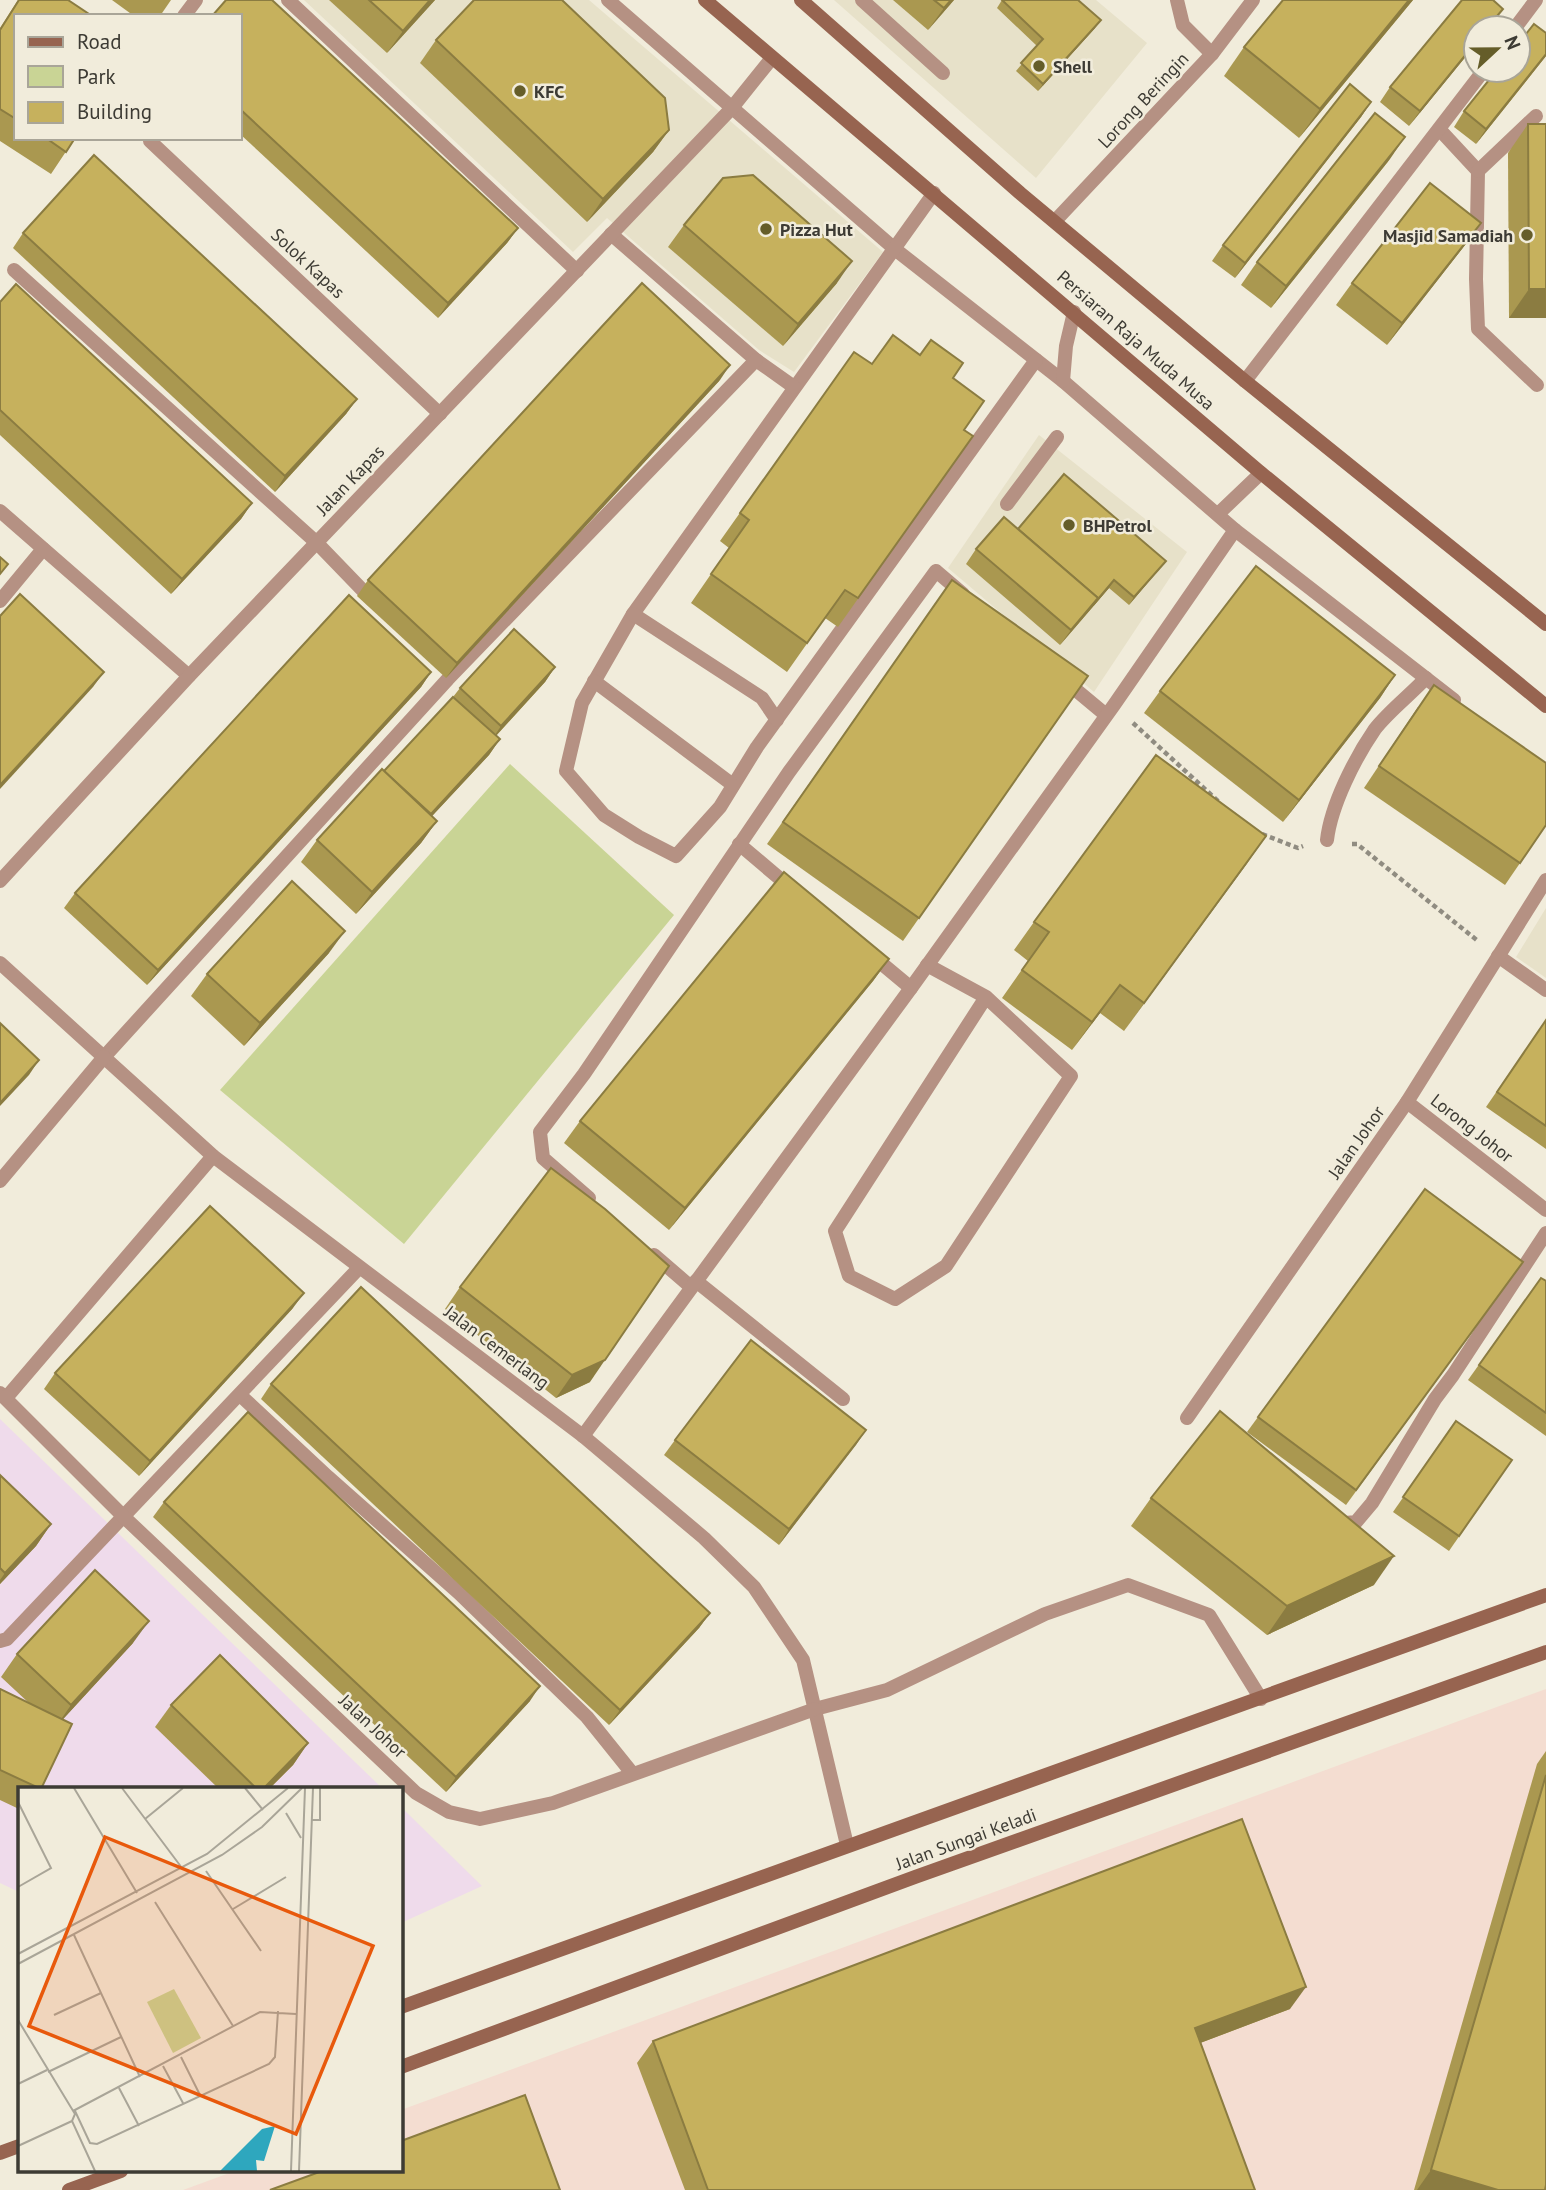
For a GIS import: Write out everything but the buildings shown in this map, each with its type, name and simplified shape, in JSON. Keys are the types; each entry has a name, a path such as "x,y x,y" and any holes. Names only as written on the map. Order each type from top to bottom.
{"street":[{"path":"288,0 577,271"},
{"path":"608,0 896,250 1063,381 1235,530 1471,712"},
{"name":"Persiaran Raja Muda Musa","path":"705,0 1261,473 1546,706"},
{"path":"801,0 1244,382 1546,624"},
{"path":"862,0 943,73"},
{"path":"1177,0 1183,25 1213,54"},
{"name":"Lorong Beringin","path":"1055,221 1213,54 1254,0"},
{"name":"Jalan Kapas","path":"0,881 189,676 731,109 772,58"},
{"path":"1244,382 1474,84"},
{"path":"1478,171 1536,116"},
{"path":"1440,130 1478,171 1478,329 1537,385"},
{"name":"Solok Kapas","path":"150,140 440,414"},
{"path":"934,194 633,614 582,703 566,771 604,815 676,856 720,807 777,720 1036,360"},
{"path":"611,234 756,360 794,387"},
{"path":"14,270 317,542 383,611"},
{"path":"1063,381 1066,346 1074,312"},
{"path":"0,1181 104,1057 224,928 444,674 756,360"},
{"path":"1007,503 1057,437"},
{"path":"1218,514 1261,473"},
{"path":"0,511 189,676"},
{"path":"583,1436 911,988 1235,530"},
{"path":"0,601 43,549"},
{"path":"596,1204 543,1158 540,1132 584,1074 797,761 936,571 978,607"},
{"path":"633,614 762,698 777,720"},
{"path":"1053,670 1106,715"},
{"path":"1327,840 1330,820 1341,790 1376,729 1426,678"},
{"path":"594,681 733,785"},
{"path":"739,845 800,895"},
{"name":"Jalan Johor","path":"1187,1418 1407,1102 1546,880"},
{"path":"861,946 911,988"},
{"path":"1498,956 1546,990"},
{"name":"Jalan Cemerlang","path":"0,963 213,1156 583,1436 704,1538 754,1587 803,1660 847,1845"},
{"path":"927,965 986,997 1071,1076 946,1266 895,1299 849,1276 835,1231 986,997"},
{"name":"Lorong Johor","path":"1407,1102 1546,1210"},
{"path":"3,1396 213,1156"},
{"path":"1335,1525 1356,1522 1372,1503 1434,1399 1454,1375 1546,1233"},
{"path":"638,1241 843,1399"},
{"path":"0,1641 7,1639 359,1268"},
{"path":"240,1395 328,1477 459,1592 587,1717 632,1773"},
{"name":"Jalan Johor","path":"3,1396 124,1517 416,1793 449,1812 480,1819 553,1803 814,1709 887,1690 1045,1614 1128,1585 1209,1615 1261,1699"},
{"name":"Jalan Sungai Keladi","path":"402,2007 1546,1595"},
{"name":"Jalan Sungai Keladi","path":"402,2067 915,1877 1546,1652"},
{"path":"0,2153 18,2146"},
{"path":"69,2190 118,2172"}],"shaded area":[{"path":"304,0 589,0 883,252 794,372 759,350 607,218 573,252"},
{"path":"834,0 1096,0 1147,43 1036,178"},
{"path":"1039,435 1187,552 1094,692 948,568"},
{"path":"1546,908 1546,978 1516,957"},
{"path":"0,1419 381,1787 18,1787 18,1892 0,1883"},
{"path":"1546,1689 1546,2190 183,2190 232,2172 402,2172 402,2110"},
{"path":"402,1808 482,1886 402,1923"}],"green space":[{"path":"510,764 674,915 404,1244 220,1090"}],"place":[{"name":"Shell","path":"1039,66"},
{"name":"KFC","path":"520,91"},
{"name":"Pizza Hut","path":"766,229"},
{"name":"Masjid Samadiah","path":"1527,235"},
{"name":"BHPetrol","path":"1069,525"}]}
